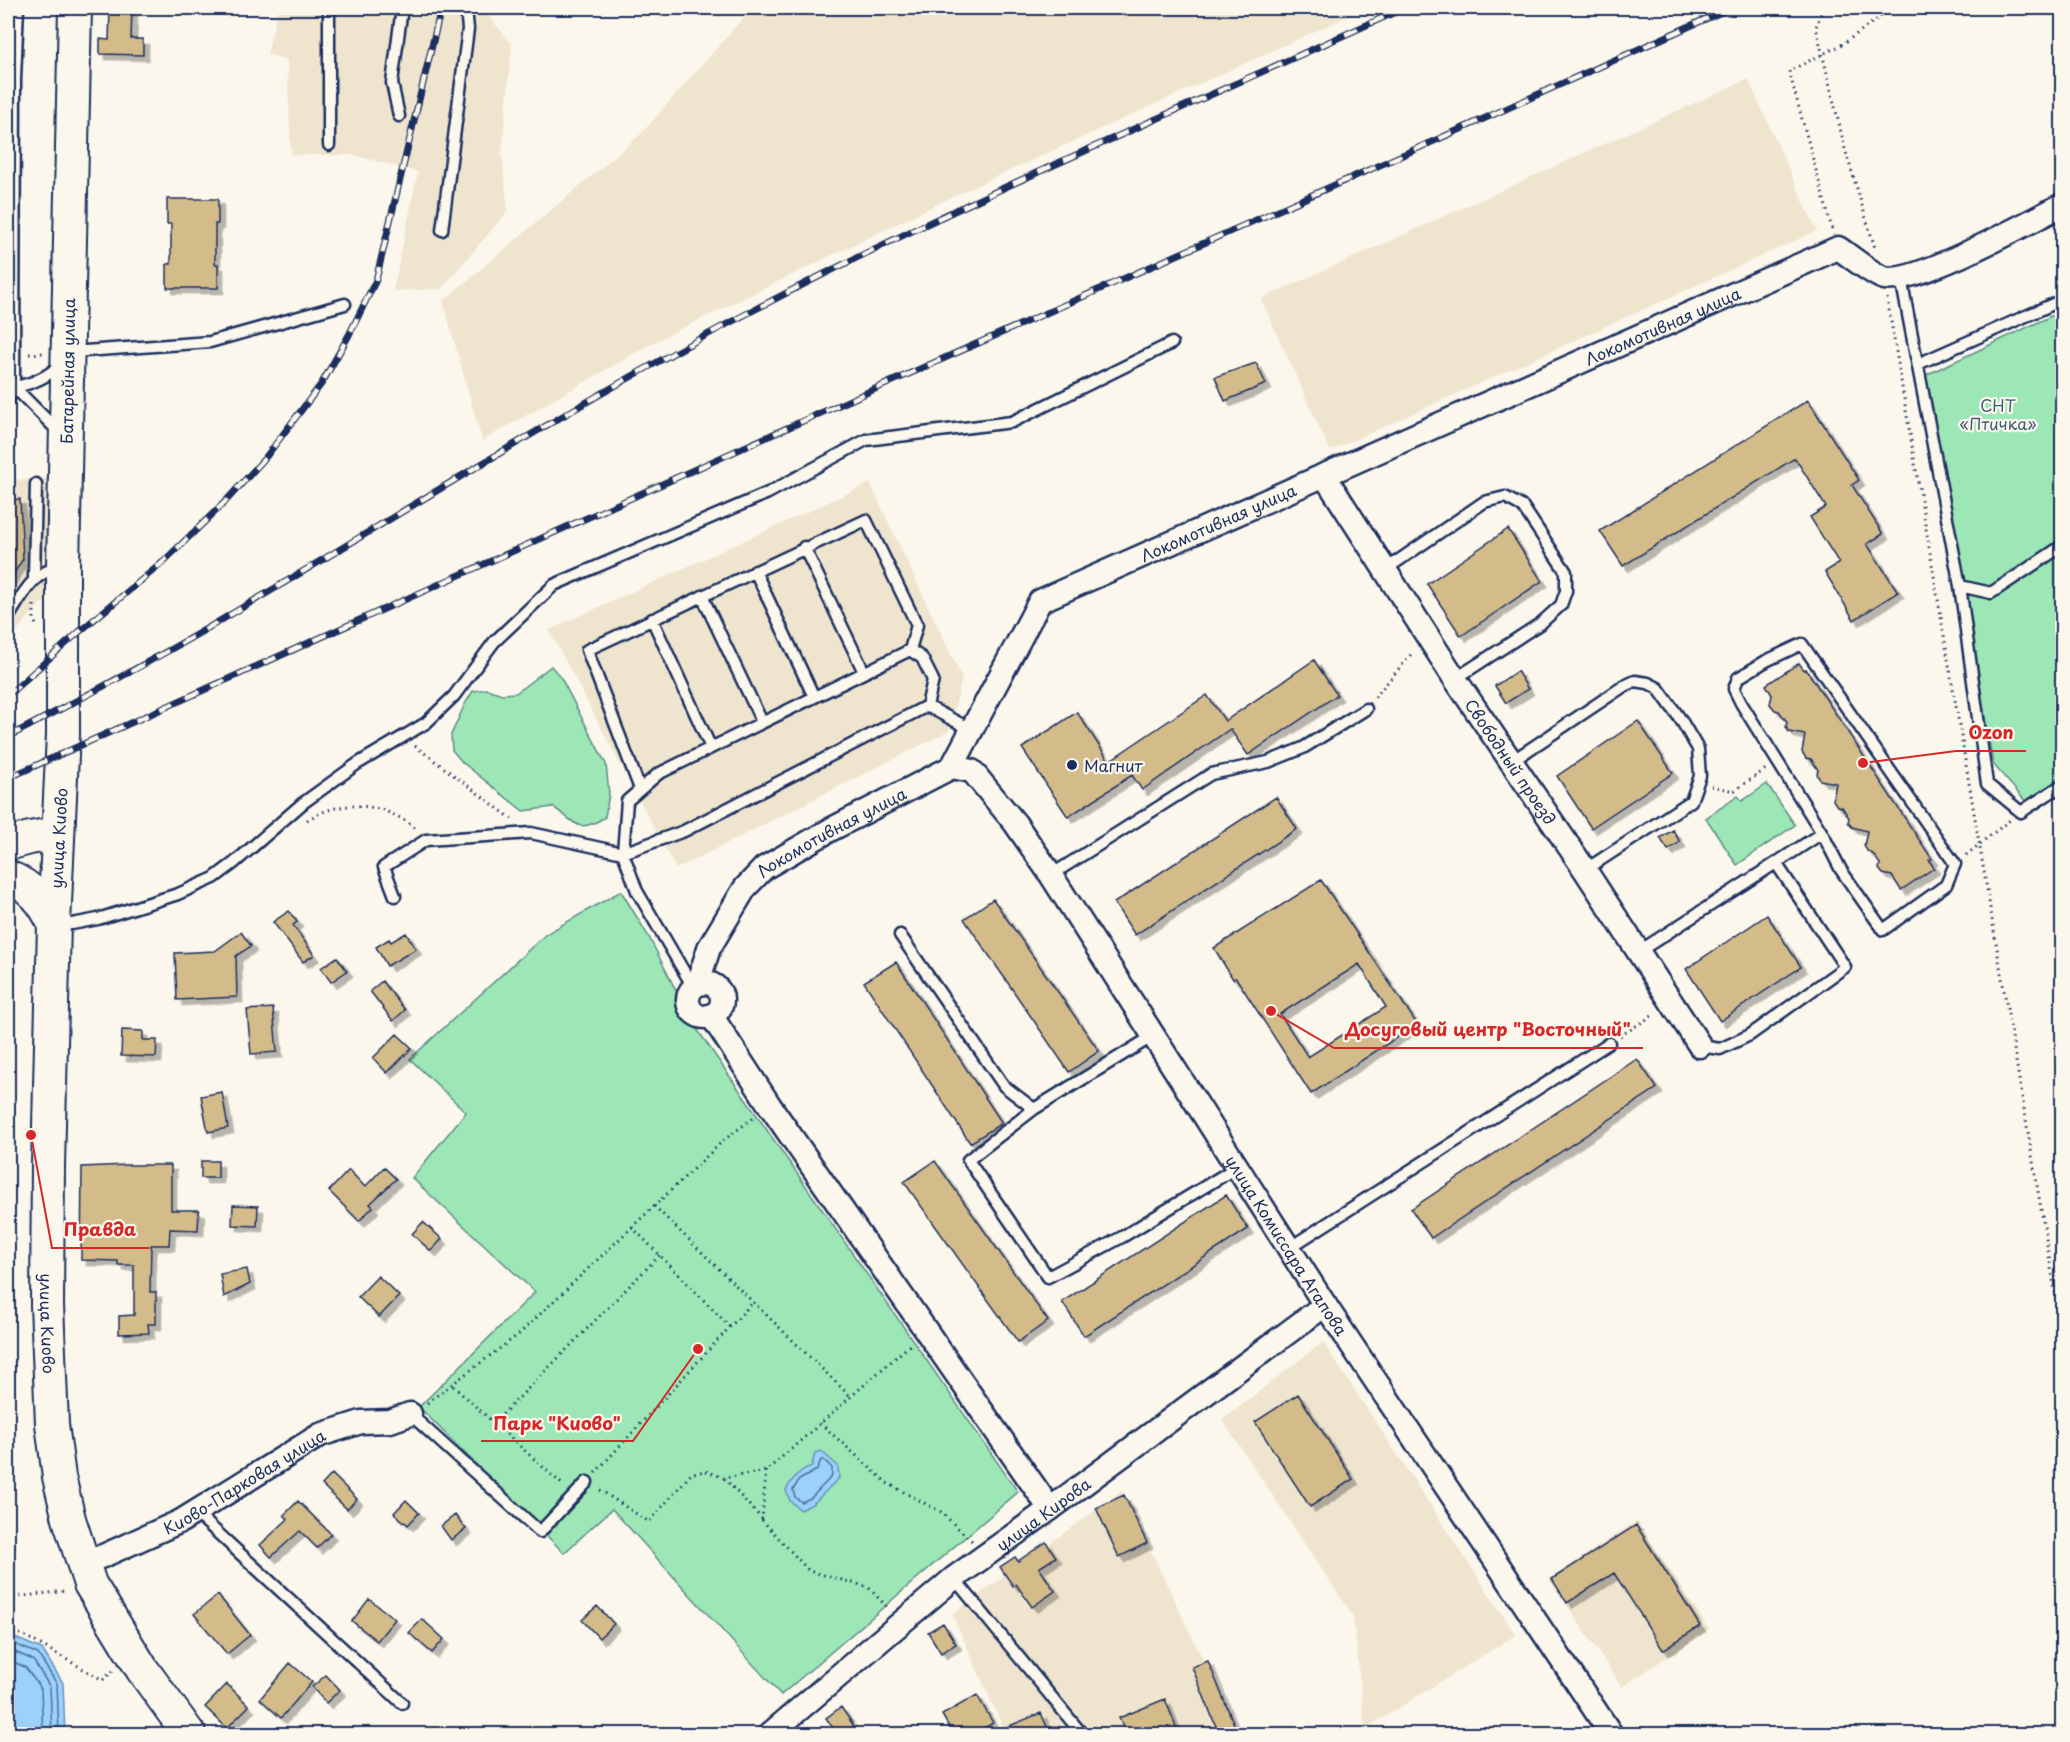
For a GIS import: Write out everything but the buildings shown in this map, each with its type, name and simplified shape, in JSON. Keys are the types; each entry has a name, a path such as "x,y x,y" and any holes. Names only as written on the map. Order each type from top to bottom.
{"main road":[{"name":"Батарейная улица","path":"63,734 66,437 59,354 75,8"},
{"name":"улица Киово","path":"63,734 54,924 48,1190 47,1305 52,1424 59,1477 69,1520 90,1584 134,1655 189,1734"},
{"path":"8,844 58,833"},
{"path":"8,877 22,882 36,895 47,907 54,924"}],"street":[{"path":"1838,248 1893,278 1961,256 2062,205"},
{"name":"Локомотивная улица","path":"770,1106 711,1016 698,1015 692,1011 688,999 698,985 709,948 745,888 764,868 830,830 952,767 1040,601 1838,248"},
{"name":"Свободный проезд","path":"1324,475 1455,679 1585,870 1700,1046"},
{"name":"улица Комиссара Агапова","path":"952,767 972,771 1015,823 1052,874 1325,1305 1611,1734"},
{"path":"770,1106 1050,1509"},
{"name":"улица Кирова","path":"770,1734 954,1578 1325,1305"},
{"name":"Киово-Парковая улица","path":"82,1563 181,1521 320,1435 361,1422 390,1421 410,1413"}],"lane":[{"path":"8,400 14,387 11,79 18,8"},
{"path":"329,8 329,145"},
{"path":"399,116 392,83 402,8"},
{"path":"442,230 468,29 466,8"},
{"path":"1893,278 1918,364 1960,586 1987,783 2021,812 2062,785"},
{"path":"1918,364 2062,300"},
{"path":"14,387 43,378 59,354 210,342 345,304"},
{"path":"54,924 72,924 98,919 178,894 214,878 303,803 357,764 426,723 454,696 494,642 554,585 768,493 866,440 1012,422 1172,343"},
{"path":"14,387 53,427 66,437"},
{"path":"34,578 36,484"},
{"path":"1386,569 1484,502 1505,497 1523,507 1566,572 1566,591 1561,605 1541,623 1455,679"},
{"path":"640,789 587,650 866,520 917,625 910,650 658,774 627,801 623,853 637,891 698,985"},
{"path":"1960,586 1991,593 2062,546"},
{"path":"804,548 864,672"},
{"path":"8,618 34,578 53,568 63,566"},
{"path":"754,571 814,697"},
{"path":"702,596 762,723"},
{"path":"652,619 711,748"},
{"path":"1802,644 1955,864 1946,885 1883,930 1841,870 1822,832 1778,762 1734,689 1738,678 1766,661 1802,644"},
{"path":"395,896 384,867 426,840 531,833 623,853 684,831 927,706 933,680 922,658 910,650"},
{"path":"1512,761 1624,686 1635,681 1648,683 1658,688 1681,720 1698,749 1701,776 1691,801 1585,870"},
{"path":"927,706 972,730"},
{"path":"1052,874 1211,774 1268,762 1303,748 1366,709"},
{"path":"1638,952 1822,832"},
{"path":"1700,1046 1720,1049 1749,1035 1845,967 1776,863"},
{"path":"900,935 1004,1086 1034,1109"},
{"path":"1153,1036 1034,1109 969,1160 1048,1277 1122,1237 1237,1167"},
{"path":"1289,1248 1610,1043"},
{"path":"410,1413 540,1532 587,1482"},
{"path":"195,1512 402,1703"},
{"path":"954,1578 1082,1734"}],"path":[{"path":"1822,8 1816,27 1845,149 1893,278 1979,843 2062,1333"},
{"path":"1838,248 1789,71 1843,44 1892,8"},
{"path":"25,354 59,354"},
{"path":"1366,709 1428,634"},
{"path":"404,737 531,833"},
{"path":"1697,784 1734,791 1778,762"},
{"path":"303,823 324,811 356,805 406,821 426,840"},
{"path":"1955,864 2021,812"},
{"path":"1610,1043 1671,1003"},
{"path":"410,1413 452,1386 519,1334 724,1140 770,1106"},
{"path":"654,1206 850,1396"},
{"path":"632,1227 730,1327"},
{"path":"494,1423 660,1256"},
{"path":"753,1302 587,1482 649,1522 692,1473 706,1471 724,1478 809,1571 868,1587 901,1621"},
{"path":"724,1478 766,1471 926,1330"},
{"path":"452,1386 574,1495"},
{"path":"820,1423 887,1483 941,1512 986,1555"},
{"path":"762,1520 766,1471"},
{"path":"8,1598 67,1591"},
{"path":"8,1629 25,1636 103,1680 134,1655"}],"shaded area":[{"path":"278,8 485,8 491,19 512,44 502,155 508,211 441,289 393,291 418,172 353,155 291,155 287,60 267,54"},
{"path":"752,8 1366,8 960,193 660,339 482,441 443,301 640,135"},
{"path":"1748,79 1817,231 1330,451 1261,299"},
{"path":"48,479 52,603 41,603 8,641 8,480"},
{"path":"870,483 962,678 949,731 676,869 549,630"},
{"path":"1323,1342 1516,1635 1365,1729 1353,1616 1222,1420"},
{"path":"1122,1491 1233,1722 1236,1734 1006,1734 952,1614"},
{"path":"1637,1521 1709,1629 1622,1687 1549,1579"}],"green space":[{"name":"СНТ «Птичка»","path":"2062,311 2062,779 2027,803 1993,764 1926,375"},
{"path":"551,666 561,678 606,764 609,794 605,817 588,825 582,826 572,822 553,807 523,811 462,762 452,750 451,735 473,691 487,689 502,694 516,693"},
{"path":"1767,784 1795,825 1737,865 1706,818 1738,796 1742,801"},
{"path":"621,891 649,937 692,1022 1018,1492 781,1695 612,1509 564,1553 419,1407 535,1292 412,1178 466,1112 410,1059 546,934"}],"water":[{"path":"821,1451 838,1466 839,1478 814,1503 801,1510 790,1501 786,1490 797,1475 812,1466 815,1453"},
{"path":"8,1635 42,1649 63,1683 65,1734 8,1734"}],"railway":[{"path":"8,695 162,563 225,502 265,458 322,383 376,280 441,8"},
{"path":"8,737 197,635 550,423 750,312 911,231 1404,8"},
{"path":"8,778 1730,8"}],"place":[{"name":"Ozon","path":"1863,763"},
{"name":"Магнит","path":"1072,765"},
{"name":"Досуговый центр \"Восточный\"","path":"1271,1011"},
{"name":"Правда","path":"31,1135"},
{"name":"Парк \"Киово\"","path":"698,1349"}]}
